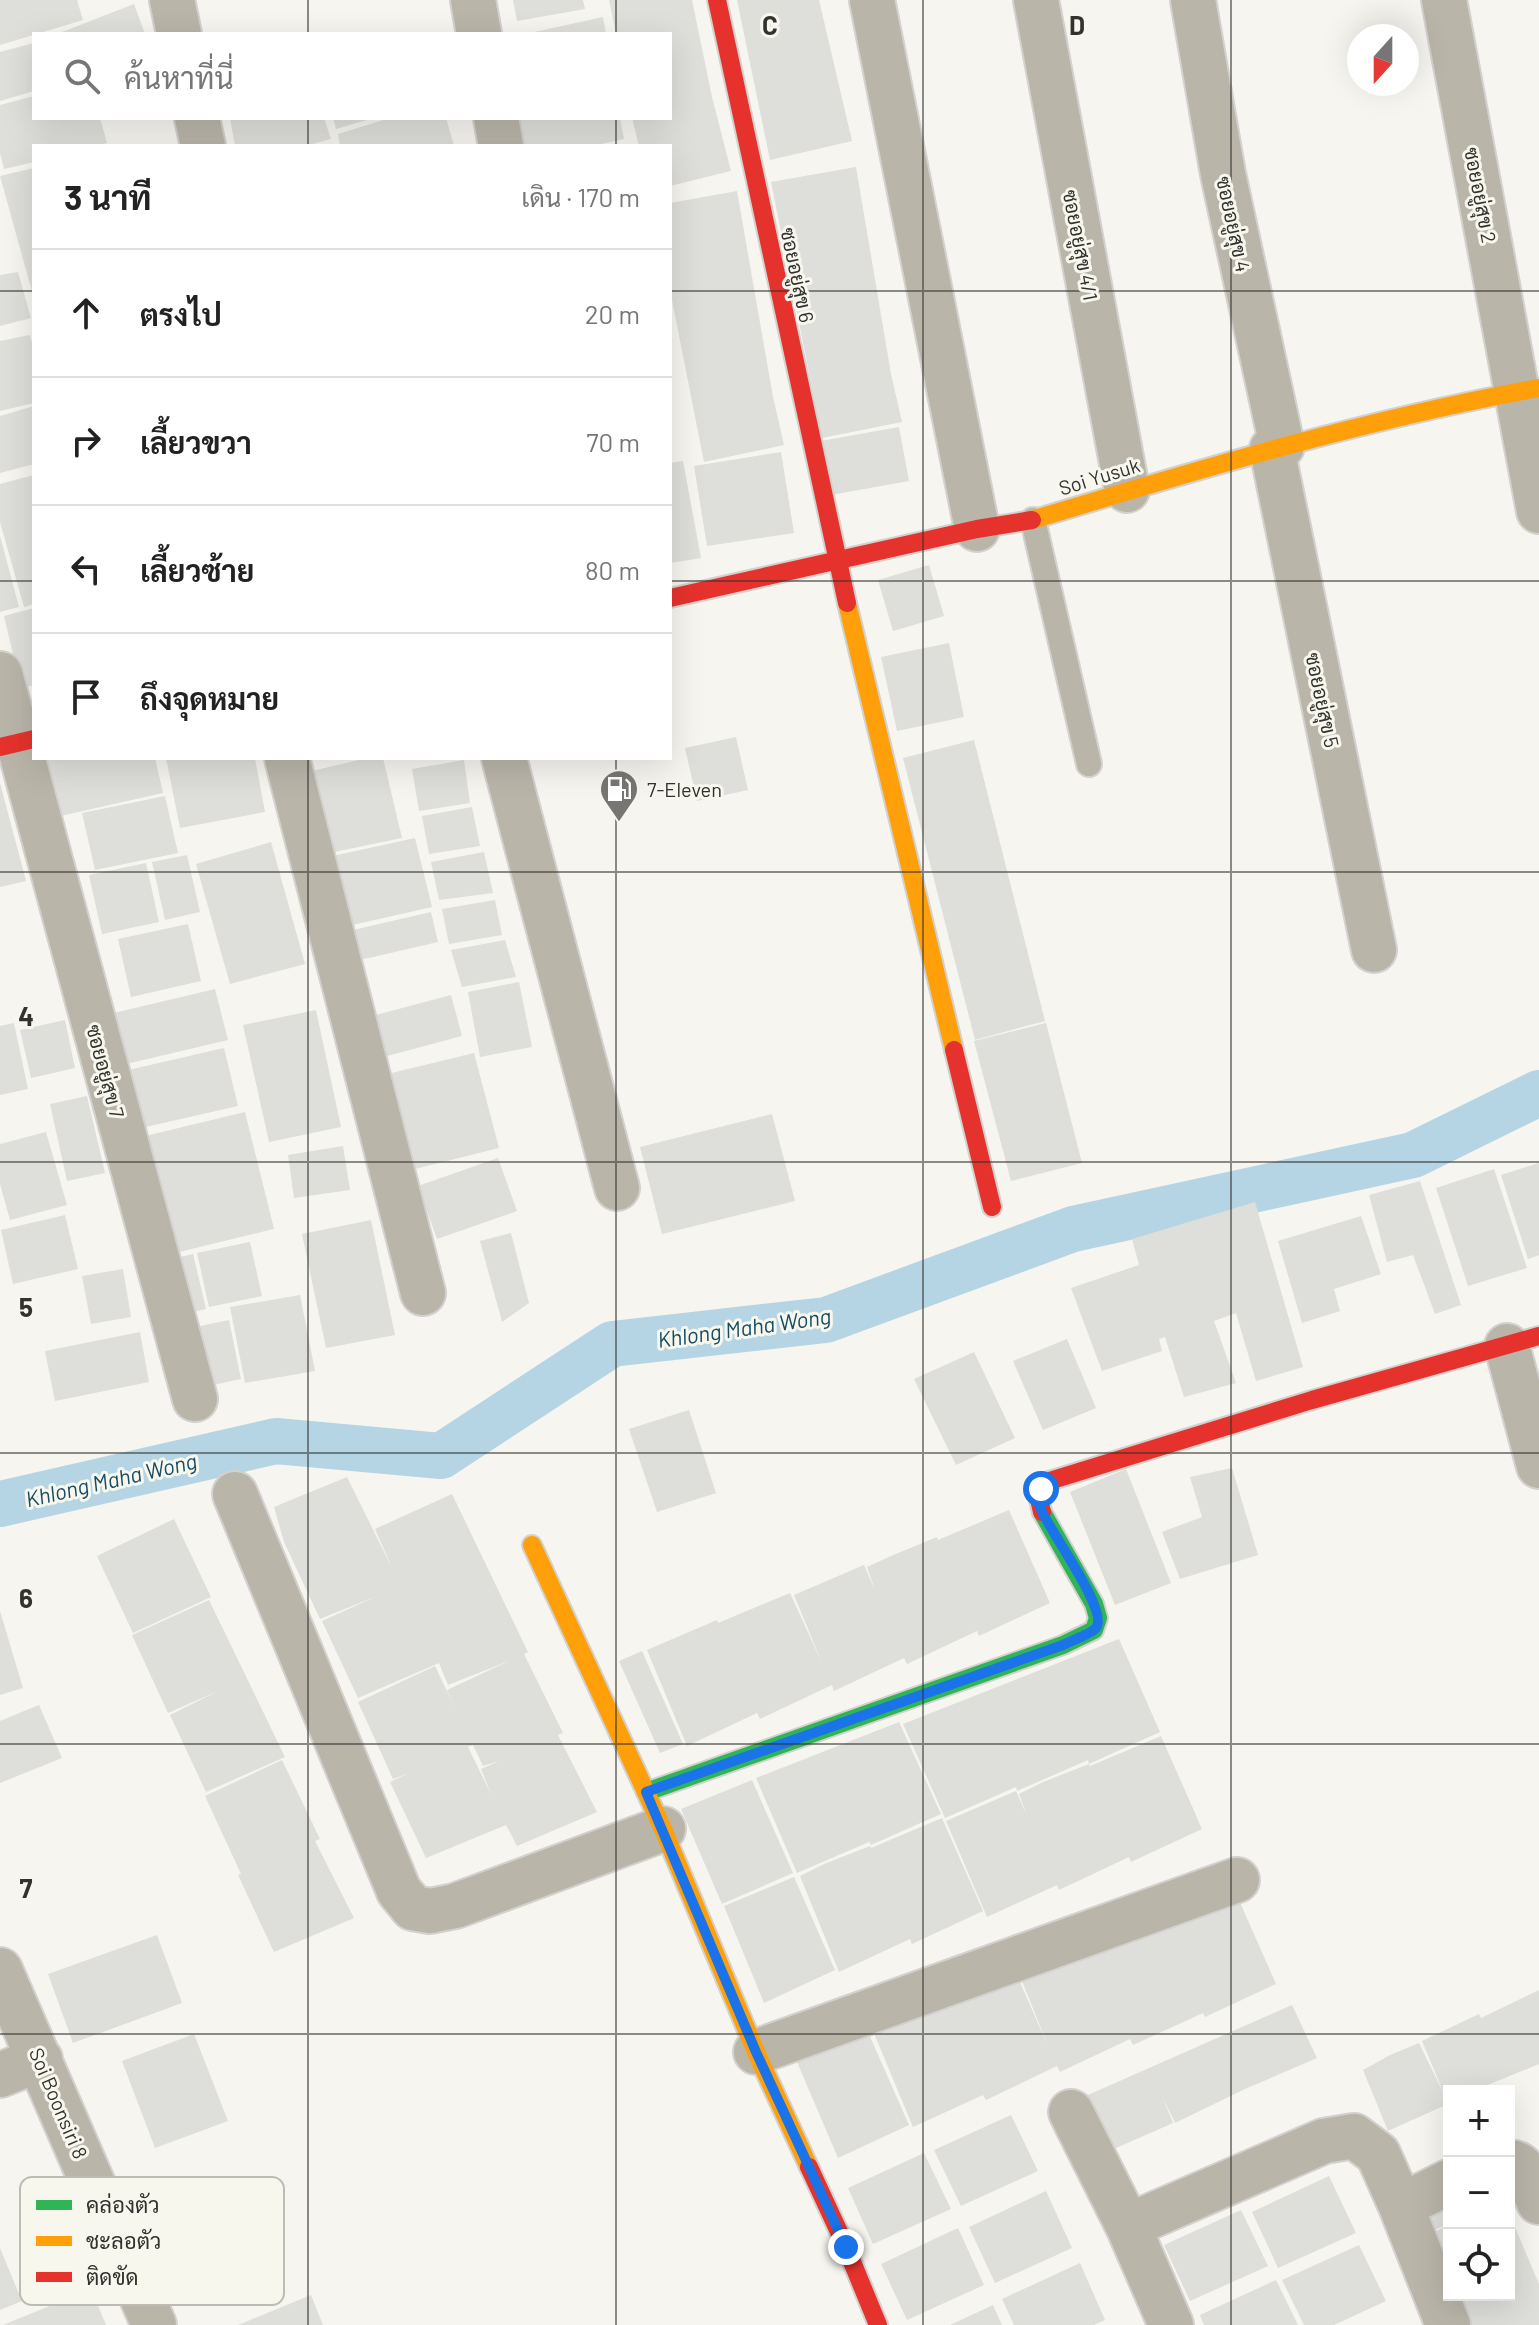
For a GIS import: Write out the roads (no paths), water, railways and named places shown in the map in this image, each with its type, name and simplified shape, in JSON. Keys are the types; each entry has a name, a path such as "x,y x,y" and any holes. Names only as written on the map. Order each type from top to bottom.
{"street":[{"path":"172,0 179,32"},
{"path":"473,0 479,32"},
{"name":"ซอยอยู่สุข 6","path":"717,0 836,559 992,1207"},
{"path":"872,0 977,529"},
{"name":"ซอยอยู่สุข 4/1","path":"1036,0 1127,490"},
{"name":"ซอยอยู่สุข 4","path":"1193,0 1223,174 1277,448"},
{"name":"ซอยอยู่สุข 2","path":"1444,0 1528,389 1539,511"},
{"path":"197,120 203,144"},
{"path":"496,120 501,144"},
{"name":"Soi Yusuk","path":"672,598 836,559 1033,520 1277,448 1528,389"},
{"name":"ซอยอยู่สุข 5","path":"1277,448 1374,950"},
{"name":"ซอยอยู่สุข 7","path":"0,674 195,1399"},
{"path":"288,760 423,1293"},
{"path":"505,760 617,1188"},
{"path":"235,1494 399,1891 413,1908 430,1911 455,1906 654,1811 1092,1631 1099,1620 1086,1587 1039,1506 1041,1489 1046,1482 1312,1400 1523,1341 1539,1466"},
{"path":"532,1545 654,1811 756,2052 846,2247 878,2325"},
{"path":"756,2052 1237,1880"},
{"name":"Soi Boonsiri 8","path":"0,1970 91,2177"},
{"path":"0,2075 40,2059"},
{"path":"1071,2112 1128,2226 1171,2325"},
{"path":"1128,2226 1324,2141 1354,2136 1378,2154 1448,2325"},
{"path":"1515,2163 1523,2167 1539,2202"},
{"path":"1401,2206 1443,2185"},
{"name":"Soi Boonsiri 8","path":"145,2305 154,2325"}],"lane":[{"path":"1033,520 1089,764"}],"waterway":[{"name":"Khlong Maha Wong","path":"0,1504 276,1441 441,1456 612,1344 826,1320 1073,1229 1413,1155 1539,1093"}],"place":[{"name":"7-Eleven","path":"619,823"}]}
